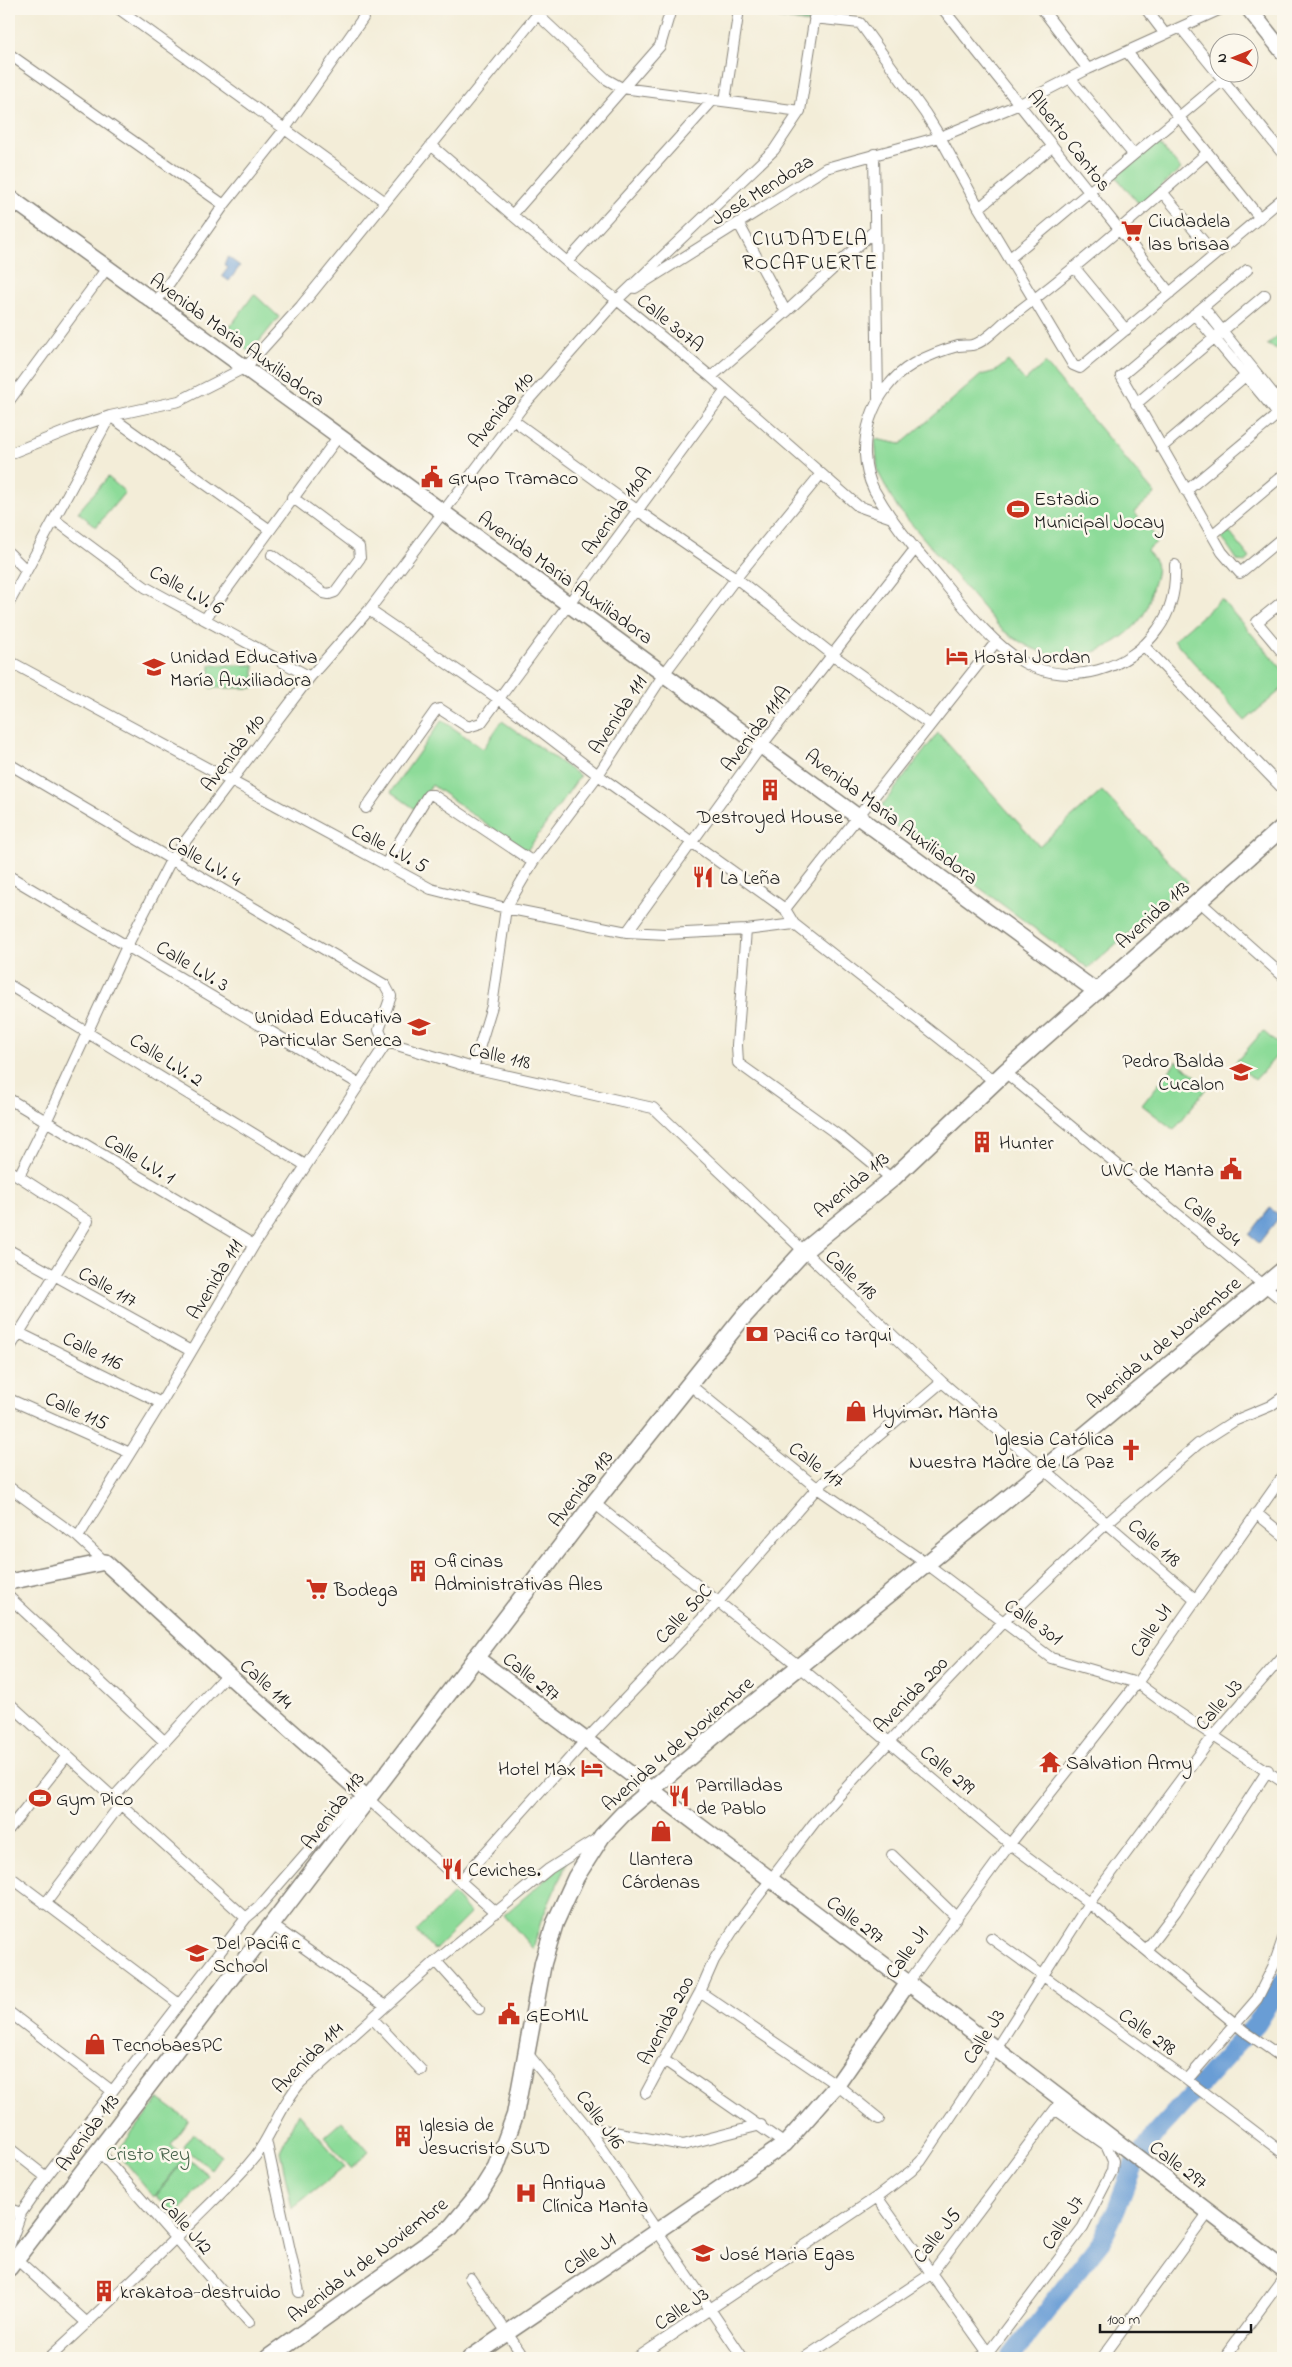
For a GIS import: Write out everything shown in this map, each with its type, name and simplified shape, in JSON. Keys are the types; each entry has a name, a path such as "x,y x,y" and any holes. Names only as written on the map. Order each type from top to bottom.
{"main road":[{"name":"Avenida 113","path":"11,2256 99,2151 475,1657 594,1503 744,1316 803,1252 892,1179 1000,1076 1283,827"},
{"name":"Avenida 4 de Noviembre","path":"273,2357 451,2227 466,2211 496,2167 507,2142 515,2115 544,1963 555,1923 576,1877 602,1836 623,1814 728,1724 1043,1470 1283,1270"}],"street":[{"path":"119,9 384,201"},
{"path":"512,215 660,46 670,9"},
{"path":"725,101 739,9"},
{"name":"Alberto Cantos","path":"943,9 1170,293"},
{"path":"1042,9 1088,69"},
{"path":"1146,9 1165,34"},
{"name":"José Mendoza","path":"617,300 826,168 940,137 1020,104 1088,69 1221,9"},
{"path":"1249,9 1283,52"},
{"path":"9,454 110,416 179,401 246,367 301,306 384,201 540,11 606,79 622,88 800,111"},
{"path":"617,300 774,150 800,111 815,13 860,23 925,113 979,208 1073,365 1077,368 1082,368 1283,198"},
{"path":"156,302 224,206 284,130 363,18"},
{"path":"1181,28 1210,65"},
{"path":"1127,52 1259,217"},
{"path":"9,54 224,206"},
{"path":"1070,78 1133,154"},
{"path":"1010,258 1220,82"},
{"path":"1224,82 1283,154"},
{"path":"567,262 713,100"},
{"name":"Calle 307A","path":"431,145 567,262 617,300 726,390 820,475 858,506 892,518"},
{"path":"979,208 1052,147"},
{"path":"1175,565 1175,588 1169,609 1159,629 1143,645 1114,665 1097,672 1070,674 1041,670 1026,664 996,642 915,549 892,518 874,489 866,463 869,421 878,398 887,385 914,364 948,349 974,345 1034,300 1207,153"},
{"path":"874,154 878,398"},
{"path":"1162,192 1215,255"},
{"name":"Avenida Maria Auxiliadora","path":"9,198 246,367 338,437 570,604 1097,992"},
{"path":"739,224 786,312"},
{"path":"710,377 786,312 874,231"},
{"path":"1074,267 1126,330"},
{"path":"9,401 107,268"},
{"path":"1247,270 1120,376 1212,536 1222,552 1240,573 1283,537"},
{"path":"1136,404 1265,295"},
{"name":"Avenida 110","path":"19,1176 127,946 171,860 310,677 369,610 524,405 617,300"},
{"path":"1186,491 1282,412 1218,334 1202,307"},
{"path":"1194,314 1218,334"},
{"path":"1161,448 1250,372"},
{"name":"Avenida 110A","path":"366,808 436,710 440,709 468,727 481,723 726,390"},
{"path":"9,603 110,416"},
{"path":"110,416 270,530"},
{"path":"513,420 637,510 736,578 833,654 929,724"},
{"path":"205,619 292,497 338,437"},
{"path":"1212,536 1283,474"},
{"name":"Avenida 111","path":"506,908 533,862 598,775 664,674 736,578 820,475"},
{"path":"272,555 324,593 330,594 335,592 360,558 359,547 292,497"},
{"name":"Calle L.V. 6","path":"55,520 145,587 310,677"},
{"name":"Avenida 111A","path":"628,932 762,745 915,549"},
{"path":"9,554 26,570"},
{"path":"1283,601 1257,622 1283,653"},
{"path":"369,610 499,699 598,775 785,908 794,924"},
{"path":"785,908 929,724 996,642"},
{"path":"1143,645 1283,789"},
{"name":"Calle L.V. 5","path":"9,660 431,889 506,908 628,932 666,934 746,930 794,924"},
{"name":"Calle L.V. 4","path":"9,764 385,985 391,996 379,1030 383,1039 387,1042"},
{"path":"385,865 428,795 433,795 533,862"},
{"name":"Calle L.V. 3","path":"9,876 359,1084"},
{"path":"1199,901 1283,976"},
{"path":"473,1068 492,1006 506,908"},
{"name":"Calle 304","path":"794,924 1000,1076 1283,1301"},
{"path":"746,930 737,1045 738,1063 841,1137 892,1179"},
{"name":"Calle L.V. 2","path":"9,985 305,1165"},
{"name":"Avenida 111","path":"78,1537 254,1245 387,1042"},
{"name":"Calle 118","path":"387,1042 473,1068 652,1108 942,1382 1195,1600"},
{"name":"Calle L.V. 1","path":"9,1099 254,1245"},
{"path":"9,1170 88,1221 54,1277 14,1330 9,1349"},
{"name":"Calle 117","path":"9,1250 54,1277 191,1351"},
{"name":"Calle 116","path":"14,1330 161,1402"},
{"name":"Calle 50C","path":"461,1880 584,1741 717,1603 817,1488 942,1382"},
{"name":"Calle 117","path":"690,1385 817,1488 927,1564"},
{"name":"Avenida 200","path":"646,2092 700,1992 714,1960 769,1879 814,1824 888,1742 1003,1622 1107,1524 1198,1444 1234,1421 1270,1406 1283,1397"},
{"name":"Calle 115","path":"9,1399 130,1453"},
{"name":"Calle J1","path":"470,2358 784,2144 837,2085 908,1983 1010,1844 1138,1683 1283,1476"},
{"name":"Calle 114","path":"9,1487 78,1537 227,1674 496,1913"},
{"name":"Calle 299","path":"594,1503 717,1603 800,1667 1010,1844 1090,1903 1241,2028 1283,2058"},
{"path":"1256,1513 1283,1535"},
{"path":"9,1582 105,1562"},
{"name":"Calle 301","path":"927,1564 1051,1658 1138,1683 1164,1703 1268,1770 1283,1782"},
{"path":"9,1597 165,1742"},
{"name":"Calle J3","path":"637,2358 877,2197 911,2172 921,2161 996,2049 1090,1903 1214,1735 1283,1656"},
{"name":"Calle 297","path":"475,1657 584,1741 996,2049 1059,2105 1205,2209 1283,2269"},
{"path":"45,1904 117,1802 165,1742 227,1674"},
{"path":"9,1703 66,1757 246,1918"},
{"path":"9,1829 66,1757"},
{"path":"1147,1949 1176,1911 1268,1770"},
{"path":"87,2323 11,2256 21,2213 46,2177 246,1918 259,1907 347,1806 367,1798"},
{"name":"Avenida 114","path":"49,2358 176,2238 250,2164 266,2140 279,2111 289,2095 436,1961 562,1859 602,1836"},
{"path":"892,1855 956,1918"},
{"path":"9,1876 179,2004"},
{"path":"272,1926 386,2006"},
{"name":"Calle 298","path":"991,1938 1188,2080 1283,2153"},
{"path":"1188,2080 1241,2028 1274,1965 1283,1939"},
{"path":"436,1961 479,2010"},
{"path":"700,1992 837,2085 879,2119"},
{"path":"9,2012 112,2091"},
{"path":"372,2018 421,2070"},
{"name":"Calle J16","path":"527,2053 587,2127 743,2358"},
{"path":"664,2060 760,2125 784,2144"},
{"name":"Calle J5","path":"804,2358 931,2274 1059,2105"},
{"name":"Calle J7","path":"984,2356 1083,2227 1112,2171 1114,2161 1106,2145 1059,2105"},
{"path":"587,2127 683,2145 760,2125"},
{"path":"266,2140 299,2292"},
{"path":"9,2148 46,2177"},
{"name":"Calle J12","path":"99,2151 249,2322"},
{"path":"877,2197 931,2274 984,2356"},
{"path":"9,2209 21,2213"},
{"path":"1102,2358 1205,2209"},
{"path":"470,2278 524,2358"},
{"path":"1224,2358 1283,2278"}],"green space":[{"path":"779,9 811,9 809,23 778,18"},
{"path":"1157,141 1181,169 1140,205 1116,177"},
{"path":"254,294 279,317 250,353 227,331"},
{"path":"1281,333 1283,336 1283,351 1267,345"},
{"name":"Estadio Municipal Jocay","path":"1008,361 1025,381 1045,363 1155,494 1134,512 1159,540 1147,550 1155,561 1157,568 1149,602 1142,617 1128,633 1098,651 1066,657 1048,654 1024,644 1001,629 896,506 878,472 875,439 901,444 981,375 996,371"},
{"path":"108,477 125,492 96,527 78,512"},
{"path":"1226,531 1228,534 1230,533 1250,558 1245,562 1238,561 1221,536"},
{"path":"1221,599 1283,670 1283,688 1245,721 1174,640"},
{"path":"210,665 254,665 254,688 210,688"},
{"path":"442,720 483,749 502,721 580,776 526,852 432,785 415,809 391,792"},
{"path":"938,733 1039,846 1102,791 1188,882 1088,968 877,812"},
{"path":"1263,1031 1283,1049 1255,1080 1235,1063"},
{"path":"1177,1061 1208,1086 1174,1130 1142,1105"},
{"path":"568,1860 541,1921 533,1949 504,1915"},
{"path":"453,1894 471,1913 434,1950 416,1931"},
{"name":"Cristo Rey","path":"159,2099 189,2121 171,2145 185,2157 154,2197 118,2153"},
{"path":"298,2113 345,2167 292,2208 280,2151"},
{"path":"342,2121 369,2152 351,2168 324,2137"},
{"path":"193,2133 221,2155 211,2169 183,2147"},
{"path":"186,2157 208,2175 178,2214 156,2196"}],"water":[{"path":"228,257 240,266 229,281 222,276 228,268 224,264"},
{"path":"1270,1208 1280,1216 1259,1243 1249,1235"}],"waterway":[{"path":"1010,2358 1101,2241 1116,2210 1133,2166 1156,2133 1256,2024 1283,1980"}],"place":[{"name":"Ciudadela las brisaa","path":"1132,231"},
{"name":"Grupo Tramaco","path":"432,477"},
{"name":"Estadio Municipal Jocay","path":"1018,509"},
{"name":"Hostal Jordan","path":"957,656"},
{"name":"Unidad Educativa María Auxiliadora","path":"154,667"},
{"name":"Destroyed House","path":"770,790"},
{"name":"La Leña","path":"703,877"},
{"name":"Unidad Educativa Particular Seneca","path":"419,1027"},
{"name":"Pedro Balda Cucalon","path":"1241,1072"},
{"name":"Hunter","path":"982,1142"},
{"name":"UVC de Manta","path":"1231,1169"},
{"name":"Pacifico tarqui","path":"757,1334"},
{"name":"Hyvimar. Manta","path":"856,1411"},
{"name":"Iglesia Católica Nuestra Madre de La Paz","path":"1131,1450"},
{"name":"Oficinas Administrativas Ales","path":"418,1571"},
{"name":"Bodega","path":"317,1589"},
{"name":"Salvation Army","path":"1050,1762"},
{"name":"Hotel Max","path":"592,1768"},
{"name":"Parrilladas de Pablo","path":"679,1796"},
{"name":"Gym Pico","path":"40,1798"},
{"name":"Llantera Cárdenas","path":"661,1831"},
{"name":"Ceviches.","path":"452,1869"},
{"name":"Del Pacific School","path":"197,1953"},
{"name":"GEOMIL","path":"509,2014"},
{"name":"TecnobaesPC","path":"95,2044"},
{"name":"Iglesia de Jesucristo SUD","path":"403,2136"},
{"name":"Antigua Clínica Manta","path":"526,2193"},
{"name":"José Maria Egas","path":"703,2253"},
{"name":"krakatoa-destruido","path":"104,2291"}],"district":[{"name":"CIUDADELA ROCAFUERTE","path":"810,250"}]}
